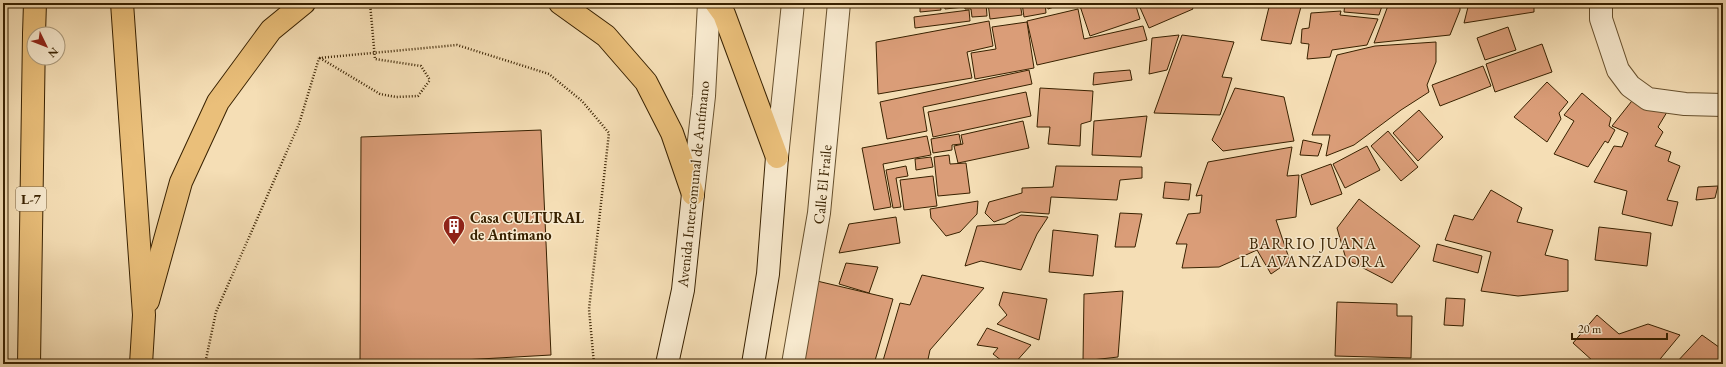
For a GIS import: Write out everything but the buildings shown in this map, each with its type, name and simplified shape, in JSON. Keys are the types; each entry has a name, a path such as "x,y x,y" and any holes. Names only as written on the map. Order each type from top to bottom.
{"highway":[{"name":"L-7","path":"34,26 35,3"},
{"path":"122,3 144,315 141,364"},
{"path":"144,315 181,182 218,102 271,30 304,3"},
{"path":"560,3 606,36 646,82 672,133 693,194"},
{"path":"716,3 724,14 777,157"},
{"name":"L-7","path":"29,364 34,66"}],"street":[{"name":"Avenida Intercomunal de Antímano","path":"667,364 683,290 704,96 709,3"},
{"path":"753,364 768,274 777,157 793,3"},
{"name":"Calle El Fraile","path":"793,364 819,212 839,3"},
{"path":"1601,3 1601,19 1618,70 1630,86 1648,99 1684,104 1723,104"}],"path":[{"path":"319,58 380,94 396,97 418,96 430,80 421,66 375,59 370,3"},
{"path":"319,58 457,45 549,74 582,101 609,134 590,309 594,364"},
{"path":"206,364 216,312 299,124 319,58"}],"place":[{"name":"Casa CULTURAL de Antimano","path":"454,246"}],"district":[{"name":"BARRIO JUANA LA AVANZADORA","path":"1313,252"}]}
